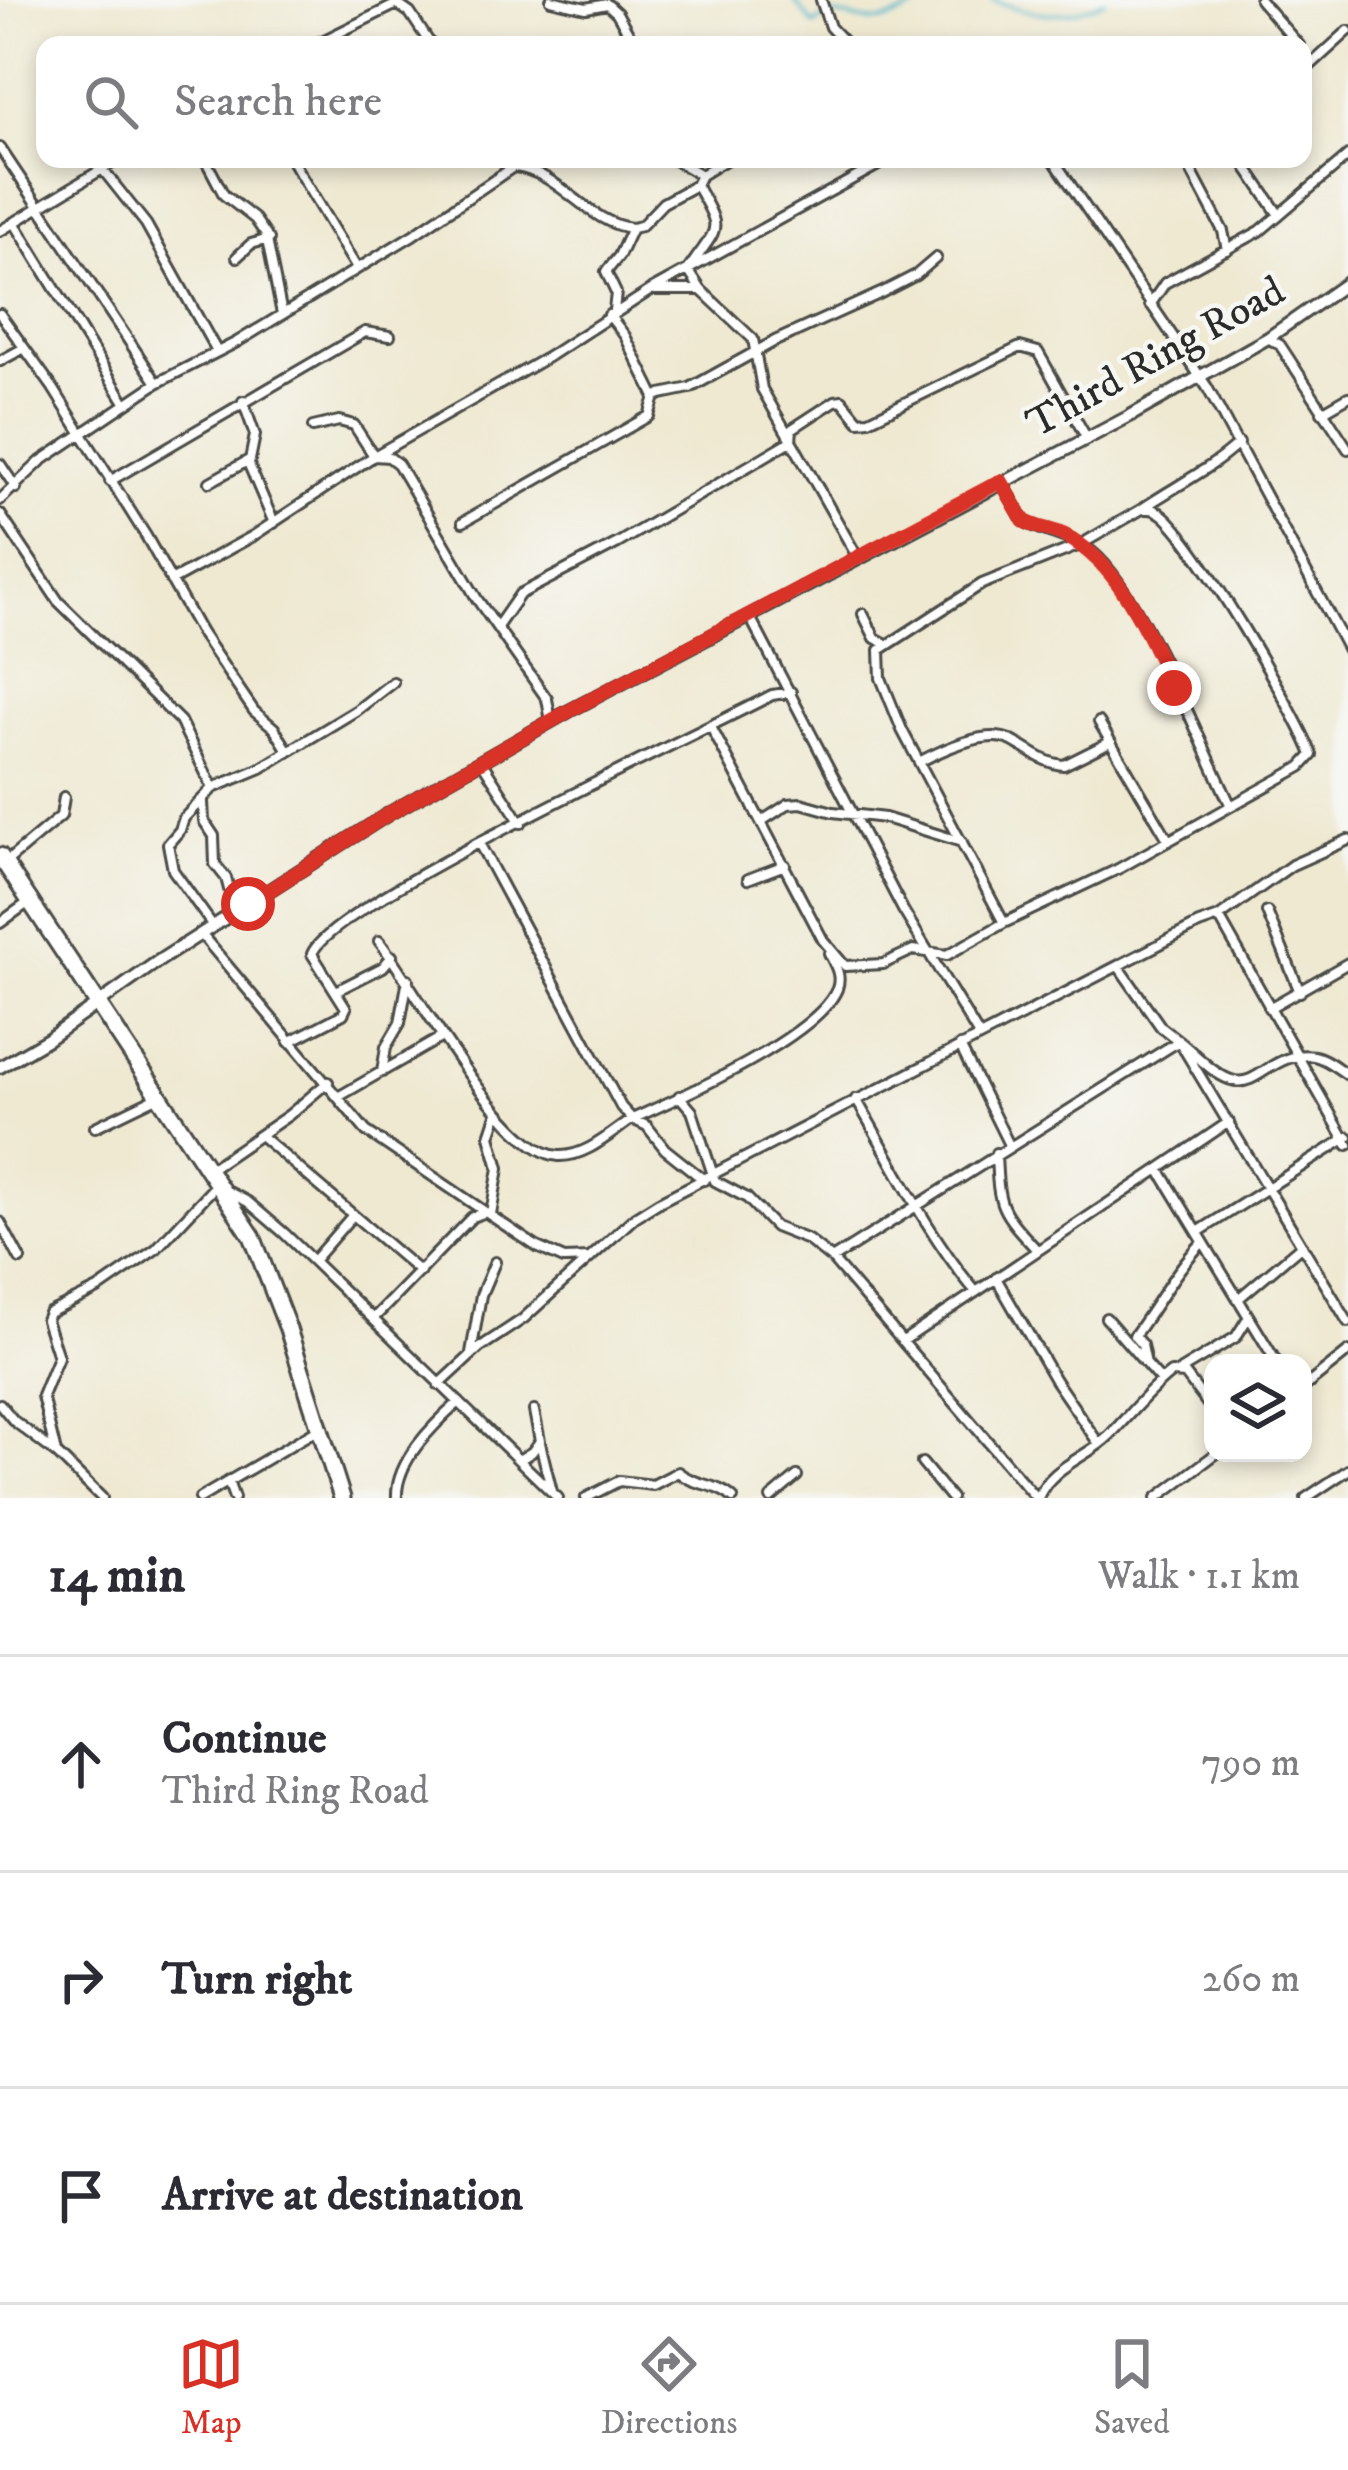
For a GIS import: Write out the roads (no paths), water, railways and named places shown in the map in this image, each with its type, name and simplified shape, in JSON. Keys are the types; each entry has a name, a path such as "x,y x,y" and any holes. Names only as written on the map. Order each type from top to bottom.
{"highway":[{"path":"2,860 217,1180 257,1249 342,1498"}],"street":[{"path":"332,36 412,0"},
{"path":"551,0 586,8 607,4 630,36"},
{"path":"821,0 830,27 838,36"},
{"path":"1260,0 1290,36"},
{"path":"398,4 425,36"},
{"path":"1312,64 1348,31"},
{"path":"0,148 157,383"},
{"path":"1150,305 1165,284 1279,215 1348,156"},
{"path":"0,231 106,168"},
{"path":"211,168 224,194 260,224 269,239 271,272 282,314"},
{"path":"296,168 356,267"},
{"path":"0,500 41,461 157,383 413,235 506,168"},
{"path":"526,168 630,232"},
{"path":"689,168 701,175"},
{"path":"463,522 649,416 656,398 612,313 616,292 606,272 630,232 712,168"},
{"path":"171,581 274,523 374,456 548,357 651,290 873,168"},
{"path":"1059,168 1239,443 1348,650"},
{"path":"1190,168 1223,231 1227,250"},
{"path":"1247,168 1279,215"},
{"path":"103,170 146,224 216,350"},
{"path":"688,270 716,224 695,185"},
{"path":"14,222 126,404"},
{"path":"618,228 622,250"},
{"path":"237,257 254,242 269,239"},
{"path":"656,398 689,388 755,351 916,275 936,258"},
{"path":"688,270 701,290 747,330 762,389 858,558"},
{"name":"Third Ring Road","path":"0,1067 390,813 569,711 1198,377 1268,338 1348,282"},
{"path":"651,290 701,290"},
{"path":"0,314 254,711 274,728 287,749"},
{"path":"110,481 365,332 390,336"},
{"path":"1268,338 1280,345 1348,449"},
{"path":"791,440 792,429 835,400 842,400 859,421 869,420 1020,347 1038,352 1086,437"},
{"path":"0,361 24,348"},
{"path":"1322,412 1348,397"},
{"path":"243,401 255,435 250,460 274,523"},
{"path":"313,427 339,421 354,425 374,456"},
{"path":"496,627 520,594 618,543 791,440"},
{"path":"1004,923 919,762 881,678 880,650 982,584 1080,545 1199,470 1218,464 1239,443"},
{"path":"374,456 389,457 398,464 496,627 547,699 551,721"},
{"path":"210,482 250,460"},
{"path":"0,464 16,488"},
{"path":"1001,481 1024,521 1063,533 1095,554 1113,576 1138,616 1231,806"},
{"path":"823,940 845,966 883,964 913,950 947,955 1169,841 1300,767 1312,754 1300,722 1214,584 1166,517 1142,509"},
{"path":"0,514 58,601 180,721 213,788"},
{"path":"863,614 874,638 886,644"},
{"path":"750,617 929,953 979,1036"},
{"path":"772,695 783,678"},
{"path":"393,682 357,710 261,768 213,788 184,818 169,844 169,859 207,930 352,1118 376,1140 526,1240 564,1259 590,1258"},
{"path":"289,1042 343,1014 346,1007 312,955 315,946 357,913 408,881 615,772 772,695 790,692"},
{"path":"547,699 569,711"},
{"path":"1099,722 1169,841"},
{"path":"379,940 497,1114 527,1141 553,1156 582,1152 632,1119 785,1042 819,1016 836,989 839,974 711,728"},
{"path":"919,762 989,738 1009,740 1020,749 1064,765 1110,742"},
{"path":"481,761 521,823"},
{"path":"2,860 61,816 64,796"},
{"path":"203,801 204,821 214,836 215,864 226,878 235,912"},
{"path":"762,821 788,804 801,803 938,832 963,842"},
{"path":"938,832 951,820"},
{"path":"440,1385 470,1355 506,1333 635,1217 1199,923 1220,917 1292,865 1348,840"},
{"path":"480,845 621,1107 647,1126 665,1150 747,1198 775,1227 808,1240 832,1259 1037,1498 1044,1484 1099,1444 1138,1399 1236,1337 1246,1321"},
{"path":"748,879 785,865"},
{"path":"0,923 30,901"},
{"path":"1268,911 1300,992"},
{"path":"1146,1364 1142,1345 1134,1336 1200,1237 1268,1187 1347,1141 1295,1058 1220,917"},
{"path":"941,974 947,955"},
{"path":"336,991 383,967 392,956"},
{"path":"1268,1008 1348,963"},
{"path":"1119,967 1161,1027 1226,1077 1239,1083 1288,1055 1322,1059 1348,1075"},
{"path":"382,1072 386,1047 400,1023 408,977"},
{"path":"338,1097 442,1037"},
{"path":"1179,1041 1348,1322"},
{"path":"832,1259 1179,1041"},
{"path":"960,1046 1009,1145"},
{"path":"56,1453 42,1396 58,1357 46,1320 49,1313 98,1289 156,1249 261,1136 328,1082"},
{"path":"95,1127 160,1095"},
{"path":"680,1096 692,1111 708,1178"},
{"path":"856,1099 943,1252 976,1292"},
{"path":"489,1213 499,1168 490,1136 497,1114"},
{"path":"903,1341 1229,1122"},
{"path":"261,1136 420,1272"},
{"path":"996,1153 1003,1212 1037,1250"},
{"path":"1159,1169 1272,1354"},
{"path":"217,1180 313,1261 555,1495"},
{"path":"472,1217 474,1204"},
{"path":"373,1319 472,1217 489,1213"},
{"path":"313,1261 352,1216"},
{"path":"0,1224 20,1259"},
{"path":"1238,1299 1302,1245"},
{"path":"564,1259 572,1274"},
{"path":"470,1355 481,1295 495,1262"},
{"path":"996,1278 1055,1381 1099,1444"},
{"path":"1106,1318 1161,1381"},
{"path":"1312,1381 1348,1352"},
{"path":"1180,1371 1204,1394"},
{"path":"397,1498 396,1481 416,1450 459,1402"},
{"path":"0,1404 102,1498"},
{"path":"535,1411 555,1495"},
{"path":"200,1498 320,1427"},
{"path":"519,1460 540,1441"},
{"path":"1156,1498 1204,1462"},
{"path":"922,1463 948,1496"},
{"path":"1306,1498 1348,1470"},
{"path":"586,1498 619,1481 653,1485 678,1472 724,1489 734,1498"},
{"path":"771,1498 797,1476"},
{"path":"229,1484 234,1498"}],"waterway":[{"path":"794,0 814,25 831,16 887,20 927,0"},
{"path":"993,0 1050,14 1078,11 1106,0"}]}
